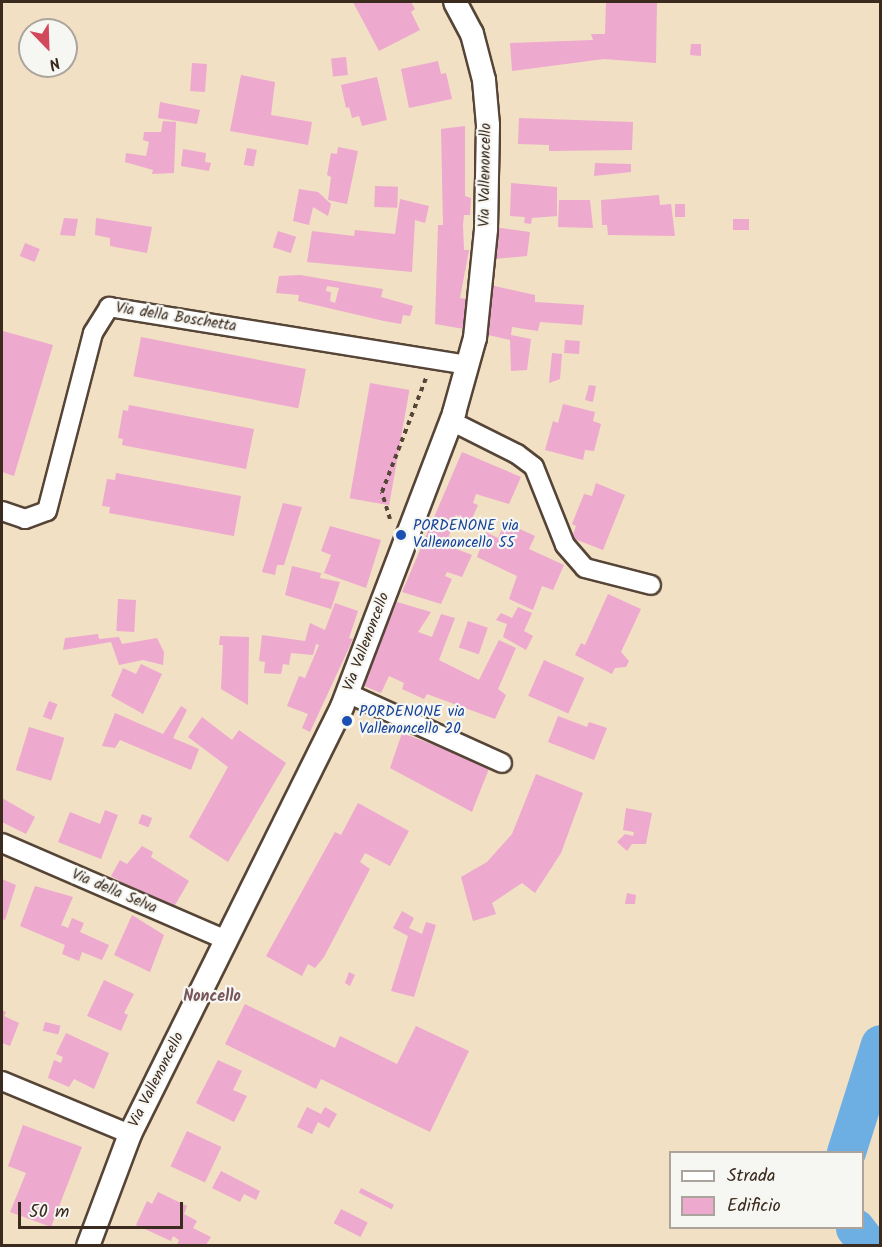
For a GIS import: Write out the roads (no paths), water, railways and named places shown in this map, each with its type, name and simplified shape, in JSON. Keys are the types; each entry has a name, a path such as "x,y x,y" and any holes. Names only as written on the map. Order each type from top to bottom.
{"street":[{"name":"Via Vallenoncello","path":"88,1245 130,1134 228,941 347,693 451,421 475,338 486,229 488,125 484,80 472,34 455,2"},
{"name":"Via della Boschetta","path":"2,511 25,519 47,511 93,333 109,307 467,365"},
{"path":"451,421 517,454 534,467 565,545 585,568 651,585"},
{"path":"347,693 502,763"},
{"name":"Via della Selva","path":"2,843 228,941"},
{"path":"2,1081 130,1134"}],"waterway":[{"path":"846,1151 880,1044"},
{"path":"856,1229 869,1246"}],"place":[{"name":"PORDENONE via Vallenoncello 55","path":"401,535"},
{"name":"PORDENONE via Vallenoncello 20","path":"347,721"}],"district":[{"name":"Noncello","path":"212,997"}]}
